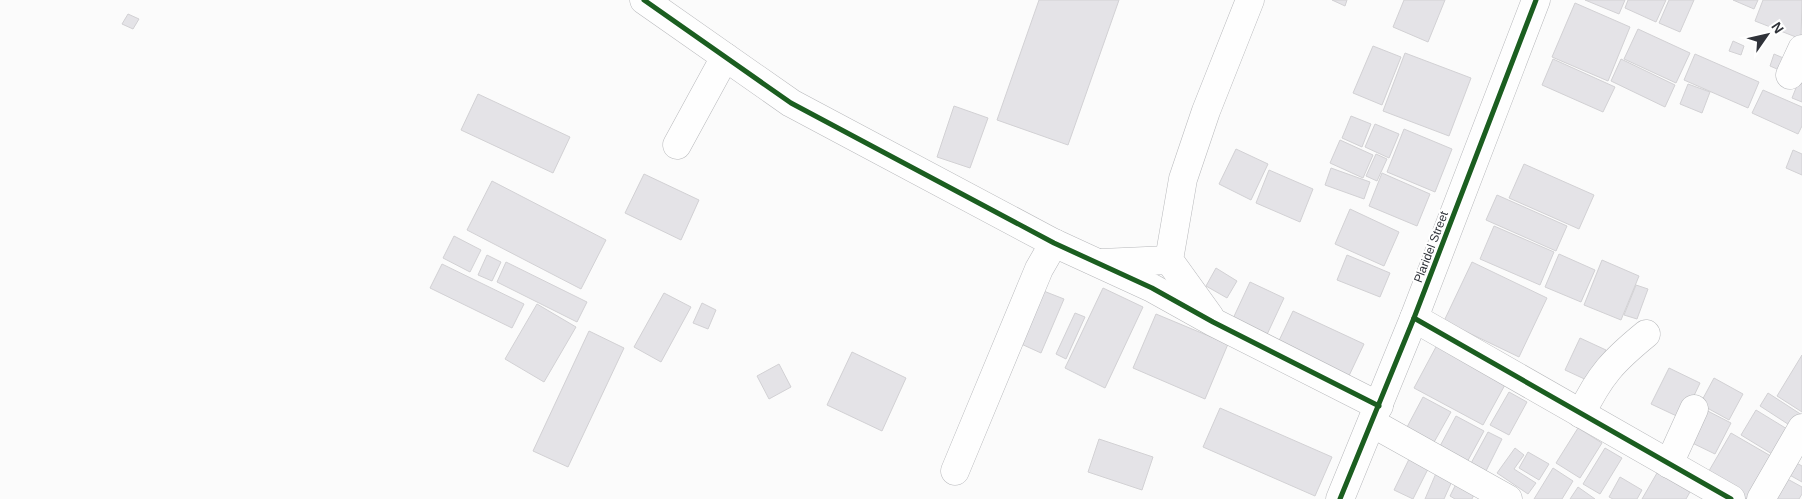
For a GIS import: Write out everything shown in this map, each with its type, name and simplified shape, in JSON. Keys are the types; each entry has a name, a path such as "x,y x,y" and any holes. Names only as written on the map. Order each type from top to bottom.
{"street":[{"path":"1213,322 1169,260 1183,179 1206,112 1250,0"},
{"name":"Plaridel Street","path":"1340,499 1414,318 1536,0"},
{"path":"658,4 725,57 790,103 1054,244 1152,288 1376,414 1508,499"},
{"path":"1790,75 1802,49"},
{"path":"677,145 725,57"},
{"path":"955,472 1039,269 1054,244"},
{"path":"1096,263 1169,260"},
{"path":"1414,318 1731,499"},
{"path":"1582,414 1594,387 1611,364 1646,334"},
{"path":"1669,464 1694,409"},
{"path":"1761,499 1802,428"}],"building":[{"path":"1039,0 1119,0 1068,145 997,120"},
{"path":"1332,0 1347,0 1345,6"},
{"path":"1404,0 1445,0 1428,42 1393,27"},
{"path":"1585,0 1625,0 1619,14"},
{"path":"1628,0 1666,0 1656,22 1625,8"},
{"path":"1669,0 1694,0 1680,32 1659,23"},
{"path":"1733,0 1758,0 1754,9"},
{"path":"1763,0 1802,0 1801,39 1755,21"},
{"path":"1575,3 1630,27 1608,81 1552,57"},
{"path":"128,14 139,19 133,29 122,24"},
{"path":"1638,29 1690,53 1676,83 1624,59"},
{"path":"1733,41 1744,46 1741,55 1729,51"},
{"path":"1373,46 1401,57 1382,105 1353,93"},
{"path":"1405,53 1471,78 1449,136 1383,111"},
{"path":"1695,54 1759,82 1748,108 1684,80"},
{"path":"1774,54 1788,60 1784,72 1770,66"},
{"path":"1553,59 1615,87 1603,112 1542,85"},
{"path":"1621,59 1675,85 1665,107 1611,81"},
{"path":"1802,73 1802,102 1792,98"},
{"path":"1688,84 1710,92 1702,113 1680,104"},
{"path":"1763,90 1802,107 1802,126 1798,134 1752,113"},
{"path":"478,94 570,137 553,173 461,130"},
{"path":"954,106 988,118 970,168 937,157"},
{"path":"1351,116 1371,124 1362,147 1342,138"},
{"path":"1375,124 1399,134 1389,158 1365,147"},
{"path":"1404,129 1452,149 1435,192 1387,172"},
{"path":"1340,140 1373,155 1363,178 1330,163"},
{"path":"1236,149 1268,164 1251,200 1219,184"},
{"path":"1793,150 1802,154 1802,175 1786,168"},
{"path":"1376,154 1387,159 1377,181 1366,176"},
{"path":"1524,164 1594,195 1579,229 1509,198"},
{"path":"1331,168 1370,182 1364,199 1325,185"},
{"path":"1269,170 1313,189 1300,222 1256,203"},
{"path":"1382,173 1430,194 1417,226 1369,206"},
{"path":"644,174 699,200 681,240 625,213"},
{"path":"492,181 606,240 581,289 467,230"},
{"path":"1497,195 1567,226 1556,251 1486,220"},
{"path":"1350,209 1399,232 1384,266 1335,244"},
{"path":"1494,226 1554,252 1540,285 1480,259"},
{"path":"454,236 481,250 470,272 443,258"},
{"path":"1559,254 1595,270 1581,302 1545,287"},
{"path":"487,255 501,262 492,281 478,275"},
{"path":"1347,255 1390,273 1380,297 1337,280"},
{"path":"1602,260 1639,276 1621,320 1584,305"},
{"path":"506,262 587,302 577,322 497,282"},
{"path":"1472,262 1547,298 1519,357 1444,321"},
{"path":"442,264 524,304 512,328 430,288"},
{"path":"1216,268 1237,281 1227,298 1206,286"},
{"path":"1250,282 1284,298 1264,341 1230,325"},
{"path":"1636,285 1648,289 1637,319 1624,315"},
{"path":"1103,288 1143,307 1105,388 1065,368"},
{"path":"1041,290 1064,299 1041,353 1019,343"},
{"path":"664,293 691,307 661,362 634,347"},
{"path":"702,303 716,310 708,329 693,323"},
{"path":"537,304 576,327 544,382 505,359"},
{"path":"1293,311 1364,344 1347,380 1276,347"},
{"path":"1075,313 1085,317 1066,359 1056,354"},
{"path":"1156,314 1228,344 1205,399 1133,368"},
{"path":"589,331 624,348 568,467 533,451"},
{"path":"1580,338 1606,350 1591,382 1565,370"},
{"path":"1437,345 1506,383 1483,425 1414,388"},
{"path":"852,352 906,378 882,431 827,405"},
{"path":"1802,355 1802,412 1777,396"},
{"path":"779,364 791,387 769,399 757,376"},
{"path":"1669,368 1700,383 1683,419 1651,404"},
{"path":"1714,378 1743,394 1729,420 1700,404"},
{"path":"1509,392 1527,402 1509,435 1490,425"},
{"path":"1768,393 1802,415 1794,428 1760,406"},
{"path":"1423,397 1451,412 1433,444 1406,429"},
{"path":"1700,407 1731,423 1715,454 1684,439"},
{"path":"1220,408 1332,457 1315,496 1203,447"},
{"path":"1756,410 1792,432 1777,457 1741,435"},
{"path":"1456,416 1484,431 1466,464 1439,448"},
{"path":"1578,428 1602,443 1580,478 1556,463"},
{"path":"1488,432 1502,439 1485,473 1470,465"},
{"path":"1731,433 1776,459 1752,499 1745,499 1706,476"},
{"path":"1099,439 1153,457 1142,490 1088,472"},
{"path":"1515,448 1524,455 1514,469 1536,483 1528,494 1497,473"},
{"path":"1605,448 1622,458 1600,494 1583,484"},
{"path":"1528,452 1549,464 1539,480 1519,468"},
{"path":"1412,453 1431,463 1413,499 1394,490"},
{"path":"1793,461 1802,466 1802,482 1786,473"},
{"path":"1553,468 1573,481 1562,499 1534,499"},
{"path":"1437,471 1453,479 1444,499 1425,499"},
{"path":"1657,473 1690,492 1686,499 1642,499"},
{"path":"1782,476 1802,487 1802,494 1799,499 1770,499"},
{"path":"1620,477 1642,490 1637,499 1613,499 1609,497"},
{"path":"1458,480 1476,490 1472,499 1455,499 1450,496"},
{"path":"1578,487 1595,499 1570,499"}],"cycle path":[{"path":"644,0 791,103 1054,243 1152,288 1213,322 1379,406"},
{"path":"1340,499 1414,318 1536,0"},
{"path":"1414,318 1731,499"}]}
